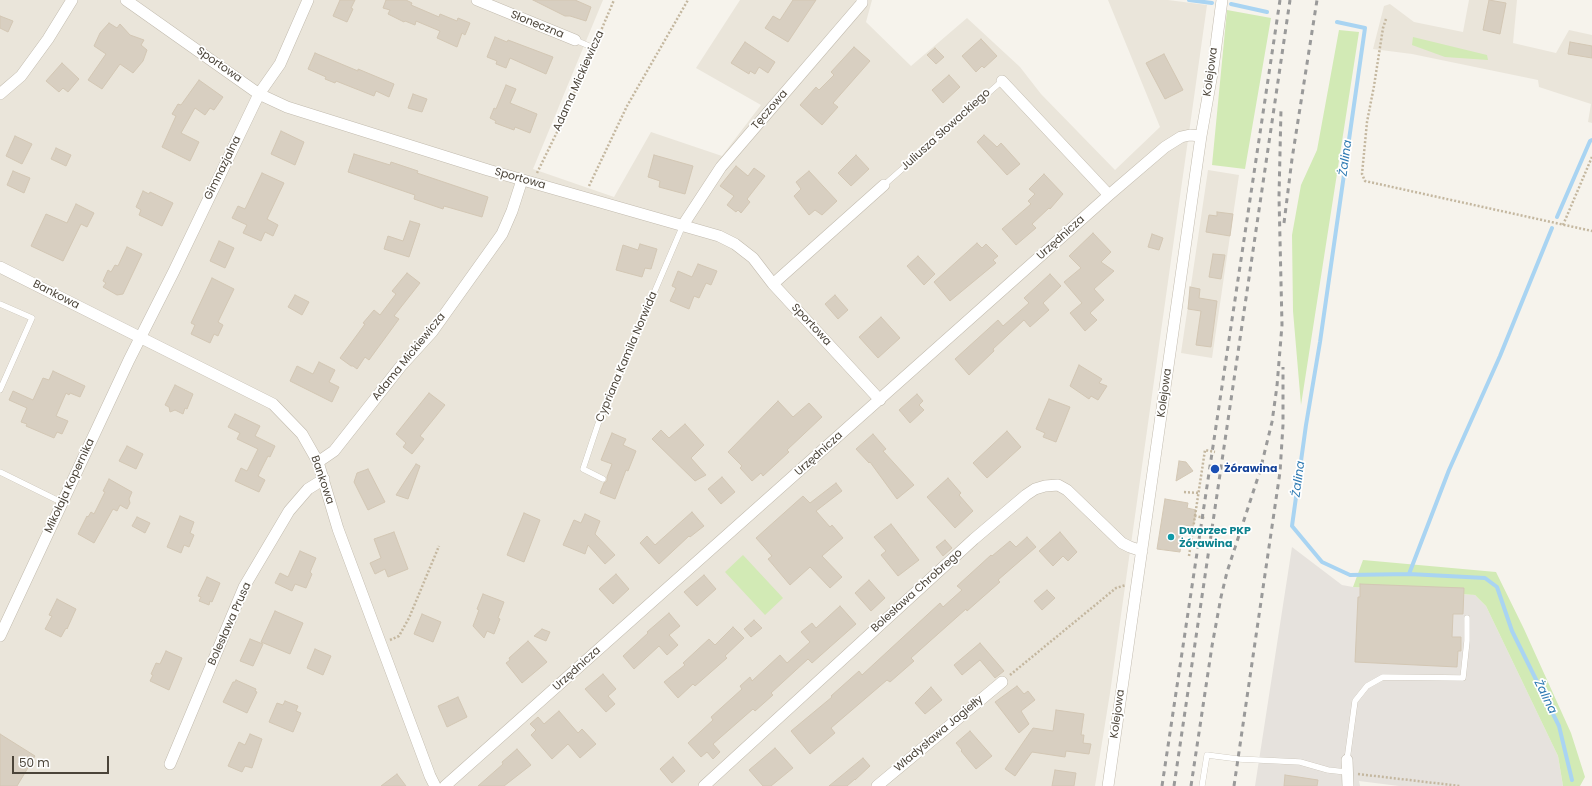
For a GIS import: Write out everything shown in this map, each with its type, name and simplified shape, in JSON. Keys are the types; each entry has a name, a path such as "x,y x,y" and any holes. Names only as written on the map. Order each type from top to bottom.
{"street":[{"path":"0,94 21,76 48,39 72,0"},
{"name":"Sportowa","path":"126,0 260,94 287,107 583,198 719,236 735,244 753,258 773,284 880,400"},
{"name":"Gimnazjalna","path":"140,337 174,271 260,94 280,64 308,0"},
{"name":"Słoneczna","path":"477,0 574,40"},
{"name":"Tęczowa","path":"683,225 721,167 862,3 862,0"},
{"name":"Kolejowa","path":"1108,786 1201,136 1213,68 1222,0"},
{"name":"Juliusza Słowackiego","path":"1002,81 1109,195"},
{"name":"Urzędnicza","path":"445,786 1109,195 1165,147 1181,137 1190,135 1201,136"},
{"name":"Adama Mickiewicza","path":"318,462 334,451 401,366 432,332 502,234 527,181"},
{"name":"Juliusza Słowackiego","path":"773,284 884,185"},
{"name":"Bankowa","path":"0,267 273,404 302,434 318,462 338,529 427,769 435,786"},
{"name":"Mikołaja Kopernika","path":"0,636 140,337"},
{"name":"Bolesława Prusa","path":"170,764 244,587 289,511 308,489 324,479"},
{"name":"Bolesława Chrobrego","path":"704,786 974,539 1035,489 1045,486 1058,486 1067,490 1122,543 1142,551"},
{"name":"Władysława Jagiełły","path":"877,786 1002,682"},
{"path":"1347,760 1346,772 1348,786"}],"lane":[{"path":"574,40 594,48"},
{"name":"Juliusza Słowackiego","path":"884,185 1002,81"},
{"name":"Cypriana Kamila Norwida","path":"603,479 583,469 598,424 683,225"},
{"path":"0,304 32,318 0,390"},
{"path":"0,472 63,503"},
{"path":"1347,760 1355,701 1367,686 1383,677 1463,678 1467,641 1467,618"},
{"path":"1202,786 1207,755 1238,759 1300,762 1328,770 1346,772"}],"path":[{"name":"Adama Mickiewicza","path":"527,181 559,128 614,0"},
{"path":"583,198 627,106 688,0"},
{"path":"1386,19 1383,28 1367,122 1362,174 1366,181 1592,231"},
{"path":"1563,225 1592,157"},
{"path":"1189,556 1205,450 1215,452"},
{"path":"1184,492 1198,493"},
{"path":"1195,516 1205,518"},
{"path":"380,644 399,636 409,618 439,546"},
{"path":"1002,682 1116,588 1128,584"},
{"path":"1346,772 1460,786"}],"shaded area":[{"path":"0,0 603,0 533,169 614,197 651,132 722,156 761,105 696,68 740,0 872,0 866,22 911,66 967,18 1020,67 1041,94 1115,170 1160,127 1108,0 1168,0 1207,5 1110,693 1095,786 0,786"},
{"path":"1469,0 1517,0 1513,43 1556,53 1569,30 1592,35 1592,123 1588,122 1591,104 1539,87 1538,80 1412,54 1373,49 1384,6 1390,4 1414,22 1463,32"},
{"path":"1208,170 1239,175 1212,358 1181,353"},
{"path":"1292,547 1342,585 1475,595 1486,606 1558,756 1563,786 1399,786 1359,781 1360,786 1255,786"}],"green space":[{"path":"1227,10 1271,18 1245,169 1212,165"},
{"path":"1339,30 1359,32 1301,405 1293,311 1292,235 1301,185 1317,150"},
{"path":"1413,37 1487,55 1488,60 1445,57 1412,45"},
{"path":"743,555 783,598 765,615 725,572"},
{"path":"1363,560 1496,572 1524,629 1571,733 1585,777 1580,786 1563,786 1558,756 1486,606 1475,595 1353,587"}],"building":[{"path":"340,0 355,0 347,22 333,16"},
{"path":"386,0 406,0 412,3 411,5 439,17 440,14 457,21 458,18 470,23 465,35 462,33 457,47 437,38 440,31 416,21 415,25 405,21 404,22 388,14 390,10 383,8"},
{"path":"533,0 575,0 591,7 586,21 565,16"},
{"path":"793,0 816,0 788,42 765,28 773,16 780,20"},
{"path":"1489,0 1506,3 1500,34 1483,30"},
{"path":"0,16 13,21 8,32 0,28"},
{"path":"109,23 117,28 120,24 130,35 144,40 141,45 147,50 143,61 133,73 120,64 102,89 88,80 106,54 94,46 100,33"},
{"path":"495,37 507,42 508,40 553,57 546,74 510,58 506,68 496,64 497,61 487,57"},
{"path":"981,39 997,56 984,68 982,66 976,72 962,56"},
{"path":"745,42 775,62 768,73 759,67 755,74 750,71 749,74 731,63"},
{"path":"1570,42 1592,46 1592,58 1568,54"},
{"path":"854,47 870,61 833,103 838,107 822,125 800,105 816,87 819,90 834,75 831,72"},
{"path":"935,48 944,57 936,64 927,55"},
{"path":"315,53 394,84 389,97 376,91 374,96 336,81 335,83 308,69"},
{"path":"1164,54 1183,90 1165,99 1146,63"},
{"path":"62,63 79,79 68,92 63,88 59,92 46,81"},
{"path":"949,75 960,87 943,103 932,90"},
{"path":"199,80 223,97 214,110 210,108 205,115 195,108 181,133 199,142 190,161 162,147 176,116 172,114 178,104 181,105"},
{"path":"506,85 516,89 510,103 537,114 530,133 515,127 514,130 495,123 496,121 490,118 494,108 496,109"},
{"path":"413,94 427,99 422,112 408,108"},
{"path":"281,131 304,142 295,165 271,154"},
{"path":"984,135 997,147 1001,143 1020,164 1007,175 977,142"},
{"path":"15,136 32,144 22,164 6,156"},
{"path":"56,148 71,155 66,166 51,159"},
{"path":"354,154 390,165 391,162 418,171 417,173 488,197 482,217 444,206 443,209 414,199 415,195 348,172"},
{"path":"654,155 693,166 685,194 659,187 660,181 648,177"},
{"path":"856,155 869,169 851,186 838,173"},
{"path":"736,166 748,176 754,168 765,176 747,199 750,202 741,213 738,210 736,212 727,205 734,196 720,186"},
{"path":"13,171 30,178 24,193 7,185"},
{"path":"809,171 837,201 822,215 815,210 809,215 794,196 801,189 796,182"},
{"path":"262,173 284,183 267,219 278,225 273,236 265,232 261,241 243,233 247,225 232,218 238,206 245,209"},
{"path":"1044,174 1063,194 1050,209 1049,208 1032,224 1036,228 1016,245 1002,229 1031,204 1028,201 1035,194 1029,189"},
{"path":"143,191 149,194 150,192 173,203 162,226 139,215 141,210 136,207"},
{"path":"76,204 94,213 87,227 81,224 63,261 31,246 46,214 67,223"},
{"path":"1217,212 1233,214 1230,236 1206,232 1209,215 1217,216"},
{"path":"410,221 420,224 409,257 384,249 388,236 403,241"},
{"path":"1093,233 1111,252 1101,262 1114,271 1094,289 1104,300 1090,313 1097,320 1085,331 1070,313 1082,303 1064,282 1081,268 1069,256"},
{"path":"1152,234 1163,238 1159,250 1148,247"},
{"path":"219,241 234,248 225,268 210,261"},
{"path":"977,243 982,248 986,244 998,256 993,260 996,263 950,301 934,282"},
{"path":"640,244 657,249 651,269 645,268 642,277 616,270 623,245 638,250"},
{"path":"127,247 142,254 123,294 117,295 103,287 106,283 103,281 108,270 111,272 115,265 118,266"},
{"path":"1213,254 1225,255 1221,279 1209,277"},
{"path":"918,256 935,274 924,285 907,266"},
{"path":"698,264 717,271 711,285 706,283 699,298 694,296 689,309 670,301 676,288 672,286 678,271 692,277"},
{"path":"407,273 420,283 394,316 399,319 369,360 365,357 357,369 351,366 340,358 365,324 363,323 374,310 380,315 396,294 392,291"},
{"path":"1050,274 1061,286 1043,303 1049,310 1030,327 1024,320 993,349 994,351 969,375 955,359 998,320 1003,326 1029,303 1024,298"},
{"path":"212,278 234,289 218,322 223,325 218,336 214,334 210,343 191,334 195,325 191,323"},
{"path":"1190,287 1200,289 1199,298 1217,301 1211,347 1196,345 1201,311 1188,309"},
{"path":"295,295 309,302 302,315 288,307"},
{"path":"835,295 848,310 838,319 825,304"},
{"path":"881,317 900,338 878,358 859,337"},
{"path":"319,362 335,370 329,382 339,387 332,402 290,381 297,366 313,374"},
{"path":"1079,365 1102,379 1099,383 1107,386 1098,400 1091,396 1089,399 1070,386"},
{"path":"53,371 85,386 80,397 66,393 56,416 68,421 62,434 57,432 54,438 26,426 27,424 21,422 27,408 9,400 13,391 33,400 43,378 49,380"},
{"path":"175,385 193,394 187,409 185,408 183,414 175,410 170,412 169,407 165,405"},
{"path":"429,393 445,405 420,436 424,439 412,454 403,447 406,443 396,434"},
{"path":"917,394 923,401 919,405 924,410 910,423 899,410"},
{"path":"1049,399 1070,407 1056,442 1043,437 1045,433 1036,429"},
{"path":"778,401 793,417 809,403 822,417 787,450 789,452 763,476 761,473 752,481 740,468 742,466 728,452"},
{"path":"235,414 260,426 255,436 275,446 258,476 265,480 259,492 235,481 241,468 247,471 258,449 237,439 240,433 228,427"},
{"path":"685,424 704,445 691,458 706,475 695,481 652,439 661,430 669,438"},
{"path":"1007,431 1021,447 987,478 973,463"},
{"path":"612,433 626,439 623,445 636,451 628,471 626,470 615,499 600,493 604,483 607,481 612,464 601,460"},
{"path":"873,434 886,449 883,451 914,485 897,499 870,462 869,463 856,449"},
{"path":"127,446 143,454 136,469 119,461"},
{"path":"1179,461 1186,462 1193,471 1176,481"},
{"path":"416,464 420,466 408,499 396,495"},
{"path":"368,469 385,502 368,510 354,482 357,473"},
{"path":"722,477 735,492 721,504 708,489"},
{"path":"948,478 961,493 959,495 973,511 955,528 927,497"},
{"path":"109,479 132,492 129,499 130,503 127,509 120,505 117,511 113,509 94,543 78,534 87,516 88,517 91,512 94,514 105,492 103,491"},
{"path":"836,483 842,491 816,511 830,527 832,525 843,538 822,556 842,577 830,588 810,567 790,585 768,559 772,556 756,538 803,496 810,503"},
{"name":"Dworzec PKP Żórawina","path":"1165,499 1188,503 1187,508 1196,510 1193,527 1184,525 1180,552 1157,549"},
{"path":"692,512 704,526 690,537 689,536 659,564 640,543 647,536 655,545"},
{"path":"524,513 540,520 524,562 507,555"},
{"path":"585,514 600,521 595,534 615,555 605,564 588,545 585,554 563,545 574,520 581,523"},
{"path":"180,516 194,522 190,533 194,535 189,547 184,545 181,553 167,547"},
{"path":"137,517 150,523 145,533 132,526"},
{"path":"891,524 919,560 898,576 881,555 886,551 874,537"},
{"path":"394,532 408,569 388,577 385,569 375,574 370,563 381,558 374,539"},
{"path":"1060,532 1077,552 1068,561 1063,556 1053,566 1039,551"},
{"path":"1027,537 1036,547 998,580 1000,582 967,611 966,609 911,658 914,661 890,682 887,680 831,728 835,733 810,754 791,731 832,697 831,696 859,671 862,675 940,603 943,607 962,590 957,586 991,555 992,556 1010,541 1016,547"},
{"path":"945,540 952,548 943,556 936,547"},
{"path":"300,551 316,558 310,572 312,574 306,588 295,584 292,591 275,583 280,573 288,577"},
{"path":"616,574 629,589 613,604 599,589"},
{"path":"704,575 716,589 697,606 684,592"},
{"path":"207,577 220,583 212,602 210,601 209,605 199,601 201,597 198,596"},
{"path":"869,580 885,598 871,611 855,593"},
{"path":"1360,584 1464,588 1463,614 1453,614 1452,637 1461,637 1461,651 1458,651 1457,667 1355,662"},
{"path":"1047,590 1055,598 1042,610 1034,601"},
{"path":"483,594 504,602 498,618 500,619 494,634 487,631 484,638 473,626 479,610 477,609"},
{"path":"57,599 76,609 67,629 66,628 61,637 45,629 52,616 49,615"},
{"path":"840,606 856,624 812,663 808,659 771,693 773,695 755,711 753,709 713,744 720,752 713,759 707,752 701,757 688,743 713,720 711,717 742,689 740,686 750,677 752,681 780,655 787,663 810,642 801,632 812,623 816,628"},
{"path":"275,611 303,623 290,654 261,642"},
{"path":"669,613 680,626 669,635 678,645 667,655 659,646 634,669 623,656"},
{"path":"422,614 441,622 433,642 414,634"},
{"path":"754,620 762,628 751,637 744,629"},
{"path":"733,627 744,638 725,656 727,658 695,686 693,684 678,698 664,682 685,665 683,663 709,639 715,645"},
{"path":"542,629 550,632 546,641 534,636"},
{"path":"250,639 263,644 253,666 240,661"},
{"path":"528,641 547,662 522,683 506,663 510,660 509,658"},
{"path":"980,643 1004,671 995,678 980,660 962,675 954,665"},
{"path":"315,649 331,656 323,675 307,668"},
{"path":"166,651 182,658 169,690 150,681 153,675 151,674 156,663 160,664"},
{"path":"603,674 616,689 608,696 615,704 606,712 585,689"},
{"path":"236,680 256,689 255,691 257,692 247,713 223,702 233,682"},
{"path":"1017,686 1024,694 1028,691 1035,700 1021,711 1029,724 1019,733 995,702"},
{"path":"931,687 942,700 925,714 915,703"},
{"path":"458,697 467,717 447,727 438,706"},
{"path":"285,701 298,706 296,711 301,713 293,732 269,722 277,703 283,705"},
{"path":"1056,710 1084,714 1081,735 1084,735 1083,743 1091,744 1089,754 1066,751 1065,757 1032,752 1015,776 1005,769 1033,728 1053,731"},
{"path":"559,711 578,733 582,729 596,744 580,758 568,744 552,759 531,735 536,730 530,724 538,717 544,724"},
{"path":"970,731 992,756 976,769 956,743"},
{"path":"0,734 35,756 17,786 0,786"},
{"path":"250,734 262,739 252,768 245,766 242,772 228,766 239,742 245,745"},
{"path":"775,748 793,768 771,786 763,786 749,770"},
{"path":"517,749 531,765 504,786 478,786 503,764 502,762"},
{"path":"673,757 685,771 672,783 660,769"},
{"path":"863,758 870,766 855,780 847,786 829,786"},
{"path":"1055,770 1076,773 1074,786 1052,786"},
{"path":"397,774 406,786 381,786"},
{"path":"1285,775 1318,780 1317,786 1284,786"}],"waterway":[{"name":"Żalina","path":"1189,0 1212,3"},
{"name":"Żalina","path":"1231,4 1267,12"},
{"name":"Żalina","path":"1337,22 1365,28 1292,526 1322,562 1350,575 1409,574 1485,578 1497,587 1512,631 1559,726 1572,780"},
{"path":"1557,217 1590,141 1592,140"},
{"path":"1409,574 1449,470 1500,356 1552,228"}],"railway":[{"path":"1162,786 1280,0"},
{"path":"1174,786 1290,0"},
{"path":"1284,223 1292,159 1317,0"},
{"path":"1191,786 1212,646 1221,597 1227,572 1260,471 1272,422 1277,386 1282,325 1279,197 1281,109"},
{"path":"1234,786 1280,472 1283,425 1283,367"}],"place":[{"name":"Żórawina","path":"1215,469"},
{"name":"Dworzec PKP Żórawina","path":"1171,537"}]}
